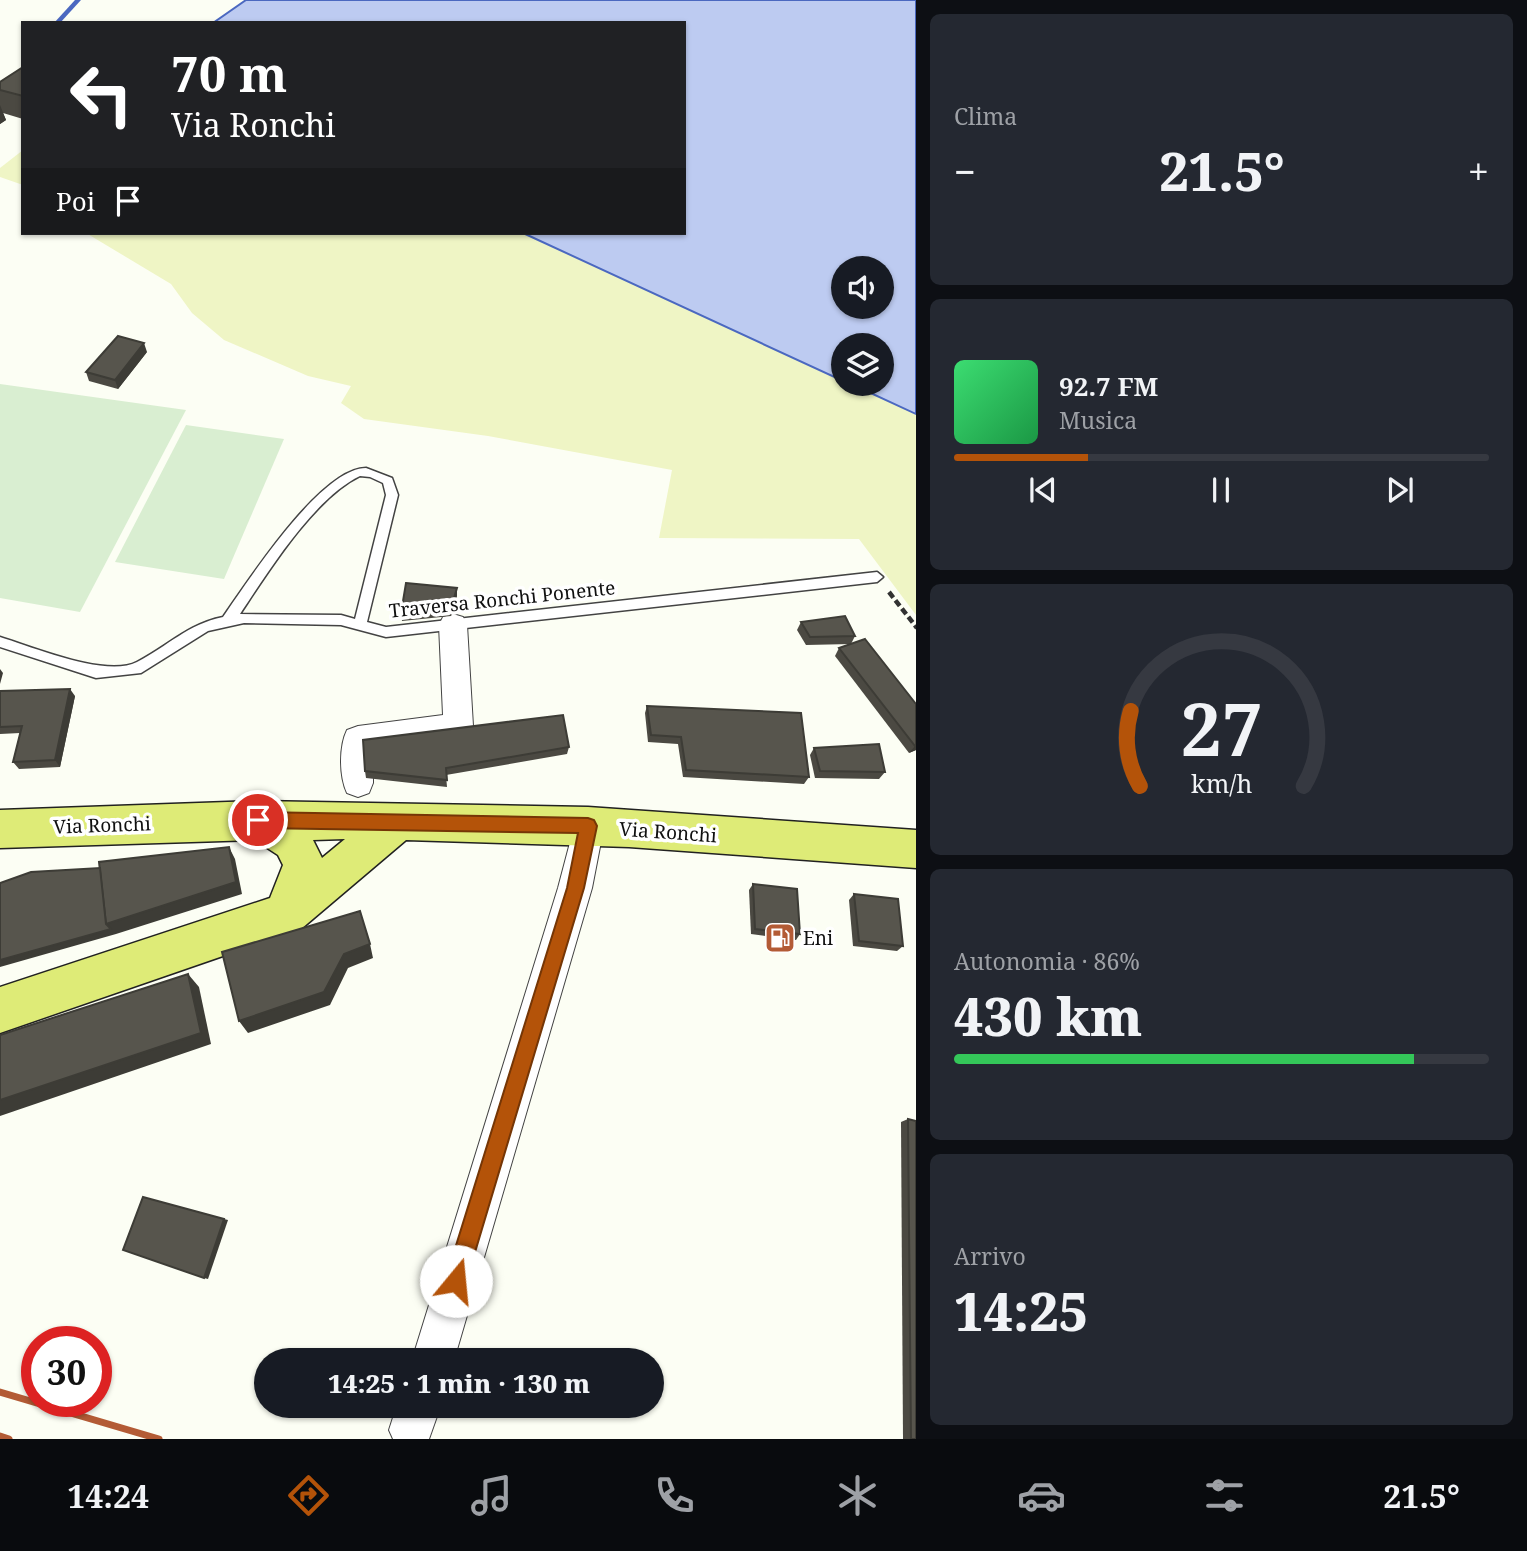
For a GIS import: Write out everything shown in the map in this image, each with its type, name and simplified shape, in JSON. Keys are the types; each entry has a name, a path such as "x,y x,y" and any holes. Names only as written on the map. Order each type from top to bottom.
{"main road":[{"name":"Via Ronchi","path":"0,829 258,820 398,821 588,826 916,849"},
{"path":"258,820 293,842 304,865 286,914"},
{"path":"0,1010 286,914 398,821"}],"street":[{"path":"358,783 358,739 458,726 453,625"},
{"path":"437,1348 575,888 588,826"}],"lane":[{"path":"227,622 282,546 339,481 357,472 376,473 388,481 392,495 360,625"},
{"name":"Traversa Ronchi Ponente","path":"0,642 96,672 136,669 205,626 244,618 341,620 386,632 877,577"}],"path":[{"path":"877,577 916,628"}],"sand":[{"path":"21,152 21,184 0,177 0,168"},
{"path":"89,235 527,235 831,375 831,396 877,396 916,414 916,615 859,539 659,538 672,470 488,436 364,419 341,403 351,386 308,376 224,340 192,313 171,284"}],"shaded area":[{"path":"0,384 186,410 80,612 0,598"},
{"path":"186,425 284,439 224,579 115,562"}],"water":[{"path":"246,0 916,0 916,414 877,396 894,396 894,333 831,333 831,375 527,235 686,235 686,21 216,21"}],"building":[{"path":"21,68 21,95 0,90 0,82"},
{"path":"118,336 144,343 115,380 86,372"},
{"path":"406,583 457,588 451,608 401,613"},
{"path":"845,616 855,636 810,637 801,622"},
{"path":"865,639 916,704 915,746 839,648"},
{"path":"70,689 55,760 13,762 22,726 0,727 0,691"},
{"path":"647,706 801,713 809,777 686,770 681,737 651,735"},
{"path":"563,715 569,747 446,768 447,780 365,771 363,740"},
{"path":"879,744 885,772 820,771 814,748"},
{"path":"229,847 236,882 106,924 99,862"},
{"path":"100,868 106,924 111,929 0,960 0,883 31,872"},
{"path":"753,884 797,889 800,934 755,929"},
{"path":"854,894 898,899 903,946 859,941"},
{"path":"360,911 370,944 344,954 324,992 239,1021 222,952"},
{"path":"188,974 201,1033 0,1100 0,1035"},
{"path":"908,1119 916,1121 916,1439 911,1439"},
{"path":"143,1197 224,1219 204,1278 123,1250"}],"waterway":[{"path":"59,21 78,0"}],"railway":[{"path":"0,1392 159,1439"},
{"path":"0,1436 9,1439"}],"place":[{"name":"Eni","path":"780,938"}],"route":[{"path":"258,820 588,826 575,888 456,1281"}]}
